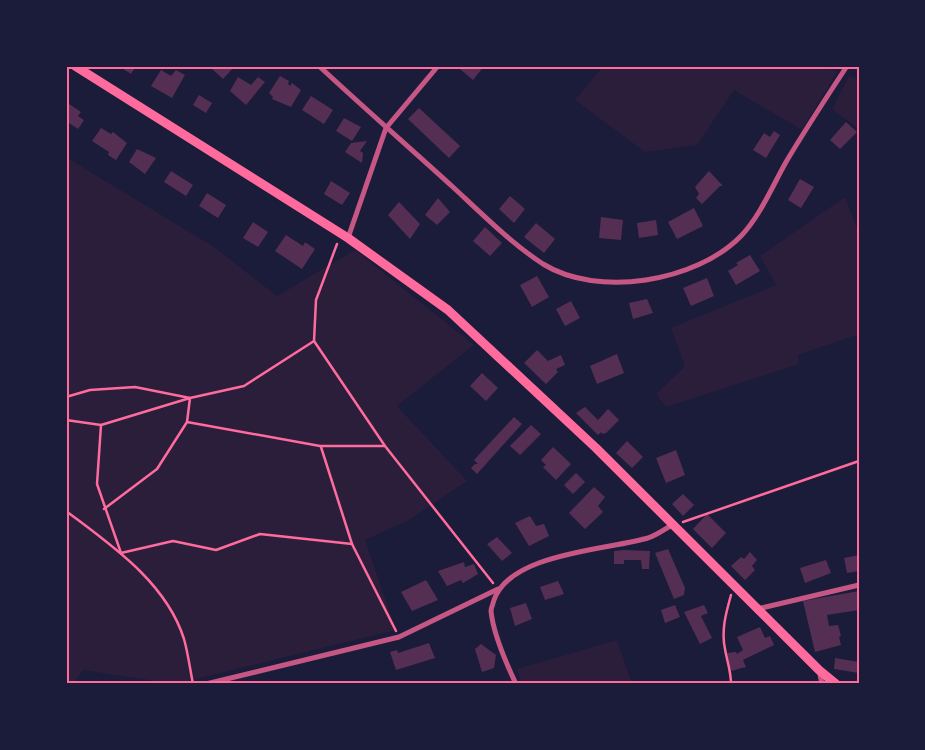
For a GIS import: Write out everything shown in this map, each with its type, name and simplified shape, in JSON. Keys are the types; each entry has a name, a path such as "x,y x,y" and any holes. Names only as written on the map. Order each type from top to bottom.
{"main road":[{"path":"75,66 345,236 448,310 589,442 756,609 836,684"}],"street":[{"path":"319,66 499,228 544,264 564,272 602,282 643,281 685,270 716,254 740,237 752,222 787,160 847,66"},
{"path":"345,236 386,128 438,66"},
{"path":"206,684 399,637 498,589 522,571 544,562 610,544 650,538 672,525"},
{"path":"756,609 859,585"},
{"path":"498,589 491,610 506,662 516,684"},
{"path":"819,670 822,684"}],"path":[{"path":"345,236 316,300 314,341 384,446 498,589"},
{"path":"66,420 101,425 190,398 244,386 314,341"},
{"path":"66,397 90,390 135,387 190,398"},
{"path":"104,509 157,469 187,422 190,398"},
{"path":"187,422 320,446 384,446"},
{"path":"101,425 97,484 104,509 121,553"},
{"path":"320,446 352,544 399,637"},
{"path":"672,525 859,461"},
{"path":"66,511 121,553 170,608 184,638 193,684"},
{"path":"121,553 173,542 216,550 260,534 352,544"},
{"path":"731,684 730,667 724,648 723,623 733,586"}],"shaded area":[{"path":"603,66 821,66 837,72 802,130 734,90 697,145 645,152 575,100"},
{"path":"849,76 859,79 859,129 832,109"},
{"path":"66,157 214,247 277,296 355,250 474,345 397,406 467,481 407,521 365,540 396,630 175,684 83,670 73,684 66,684"},
{"path":"845,197 859,233 859,334 798,355 799,364 666,407 656,394 685,366 671,328 776,285 760,256"},
{"path":"617,640 632,684 522,684 517,669"}],"building":[{"path":"119,66 136,66 131,74"},
{"path":"209,66 235,66 223,79"},
{"path":"463,66 484,66 473,80 460,69"},
{"path":"161,70 171,76 176,70 185,75 172,98 151,86"},
{"path":"280,76 289,81 288,84 290,86 292,83 301,90 291,107 272,99 273,97 269,93"},
{"path":"238,77 251,85 258,77 265,82 246,105 230,91"},
{"path":"199,95 212,103 206,113 193,105"},
{"path":"311,96 333,110 324,124 302,110"},
{"path":"66,102 81,112 78,116 84,120 78,129 66,121"},
{"path":"419,108 460,146 449,158 408,119"},
{"path":"344,118 361,127 352,141 336,131"},
{"path":"846,122 857,132 840,149 830,140"},
{"path":"101,128 111,134 113,132 127,143 116,160 108,155 109,152 92,141"},
{"path":"774,131 780,135 766,158 753,150 764,133 770,137"},
{"path":"367,141 360,151 363,153 362,163 345,152 351,143"},
{"path":"137,149 156,158 145,174 129,162"},
{"path":"171,171 193,185 186,196 164,182"},
{"path":"709,171 723,186 720,186 702,204 696,198 699,194 695,187"},
{"path":"800,179 814,187 801,208 788,200"},
{"path":"331,181 350,193 342,205 324,194"},
{"path":"207,193 226,205 218,218 199,206"},
{"path":"510,196 525,209 514,223 499,209"},
{"path":"438,198 450,212 437,225 425,215"},
{"path":"399,202 420,224 410,239 388,215"},
{"path":"694,208 703,226 677,239 668,222"},
{"path":"601,217 623,220 621,240 599,238"},
{"path":"656,220 658,235 639,238 637,223"},
{"path":"253,222 268,232 258,247 243,238"},
{"path":"536,223 555,239 544,253 524,237"},
{"path":"485,227 502,243 490,256 473,241"},
{"path":"286,235 303,246 305,242 315,249 302,269 275,251"},
{"path":"750,255 760,271 736,285 728,271 738,265 736,263"},
{"path":"537,276 549,297 532,307 520,285"},
{"path":"707,278 714,296 691,306 683,288"},
{"path":"647,299 653,313 633,319 629,303"},
{"path":"571,301 580,318 565,326 556,309"},
{"path":"537,350 548,361 561,355 565,365 556,369 558,372 546,384 524,363"},
{"path":"617,354 624,373 597,384 590,366"},
{"path":"482,373 498,388 486,401 470,386"},
{"path":"585,407 598,420 608,409 619,420 606,433 602,434 601,432 598,435 576,413"},
{"path":"514,417 522,424 477,474 471,468 478,464 474,460"},
{"path":"531,425 541,434 520,455 510,446"},
{"path":"627,441 643,457 632,468 616,453"},
{"path":"553,447 571,464 556,480 543,467 546,465 541,460"},
{"path":"676,450 685,475 666,483 656,458"},
{"path":"576,473 585,482 573,494 564,485"},
{"path":"594,487 605,497 598,506 603,512 585,529 569,513"},
{"path":"683,494 694,505 683,516 672,504"},
{"path":"707,514 726,533 712,548 693,529"},
{"path":"530,516 536,526 544,524 549,536 529,546 515,523"},
{"path":"497,537 512,553 502,561 487,544"},
{"path":"668,549 685,588 684,595 674,599 655,553"},
{"path":"614,551 650,551 649,569 642,569 641,560 624,560 624,564 614,564"},
{"path":"750,552 757,560 752,566 755,570 745,580 731,566 741,557 744,559"},
{"path":"859,555 859,571 847,573 844,558"},
{"path":"826,560 831,573 805,583 800,568"},
{"path":"464,562 465,567 474,564 478,574 463,583 461,580 447,586 438,571"},
{"path":"426,580 438,600 412,611 401,592"},
{"path":"558,581 564,594 545,600 540,587"},
{"path":"859,591 859,610 827,615 829,626 838,625 841,645 815,652 803,601"},
{"path":"526,603 532,619 515,626 510,608"},
{"path":"675,605 680,617 665,623 661,610"},
{"path":"704,605 708,613 701,616 712,638 700,644 684,612"},
{"path":"760,627 765,638 770,636 774,645 743,660 746,667 731,671 727,653 736,652 737,654 743,650 737,637"},
{"path":"429,643 435,658 396,670 390,652 397,650 398,653"},
{"path":"481,644 496,655 494,668 482,672 475,649"},
{"path":"835,658 859,662 859,673 834,669"}]}
